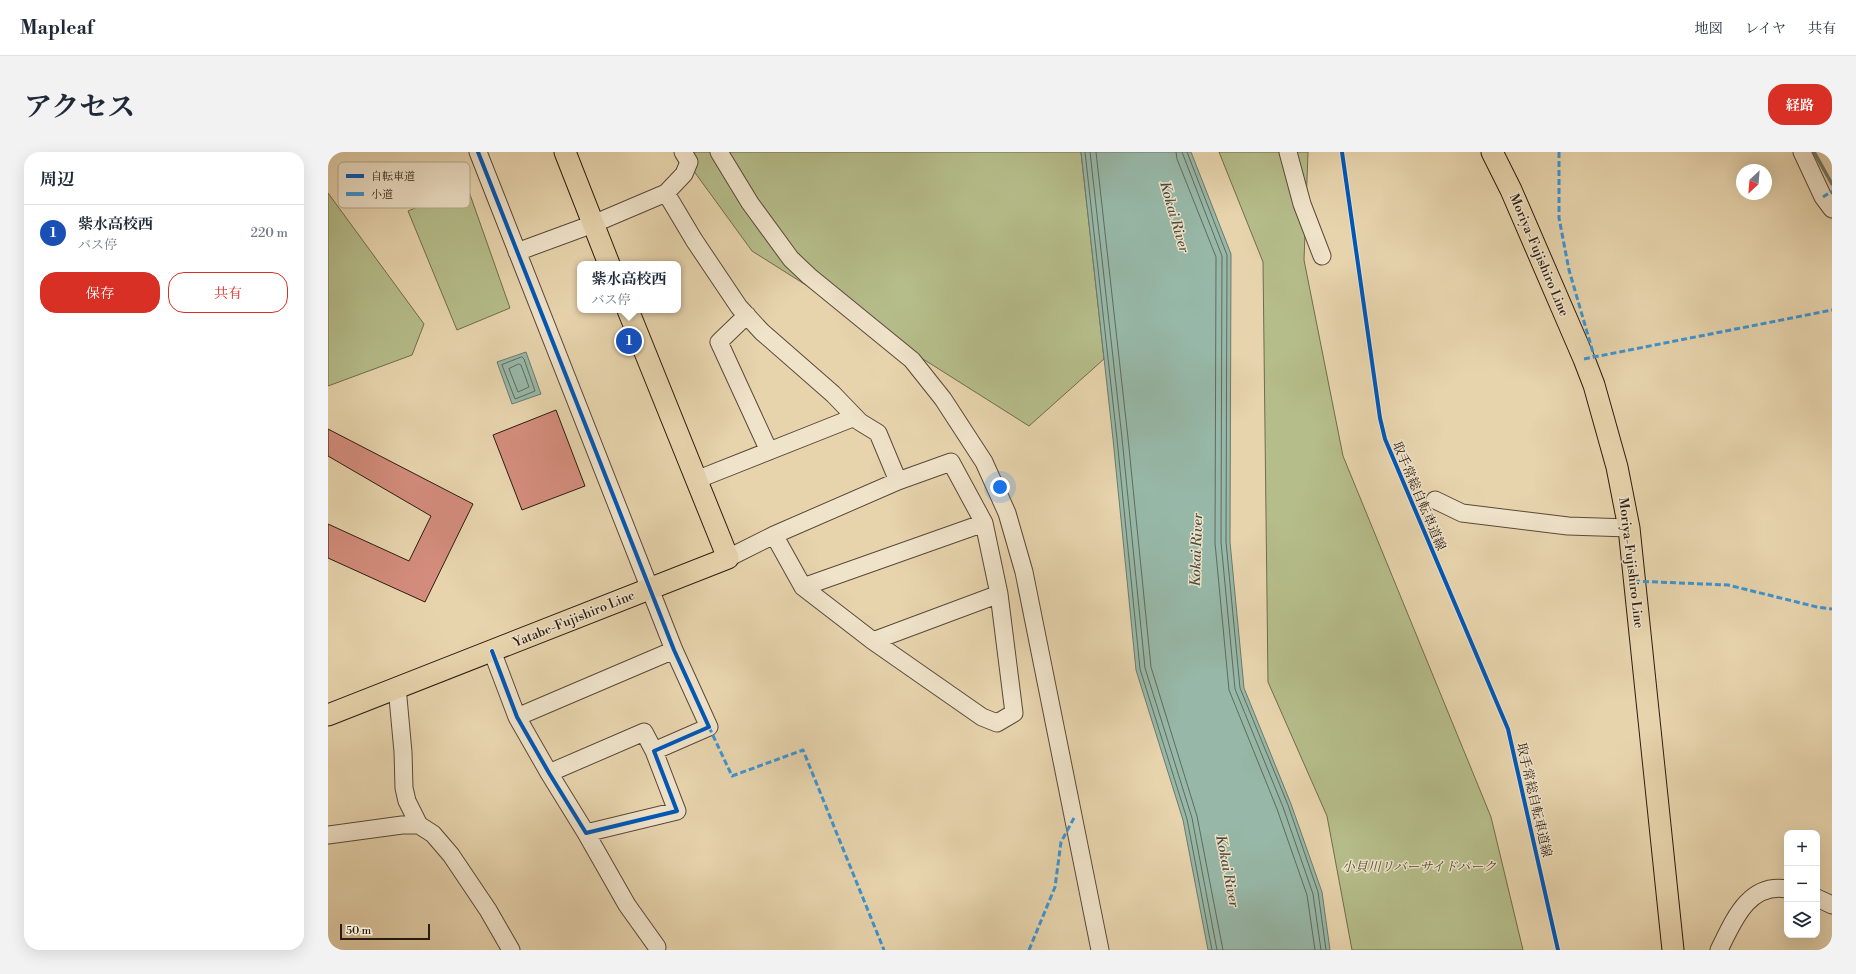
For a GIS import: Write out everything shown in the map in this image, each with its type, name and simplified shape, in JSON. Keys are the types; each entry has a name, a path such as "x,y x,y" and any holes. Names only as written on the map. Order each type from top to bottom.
{"main road":[{"path":"565,152 608,261"},
{"name":"Moriya-Fujishiro Line","path":"1492,152 1511,190 1584,359 1594,385 1617,467 1629,528 1674,950"},
{"path":"629,313 728,558"},
{"name":"Yatabe-Fujishiro Line","path":"328,715 728,558"}],"street":[{"path":"478,152 649,589 674,650 709,727 654,751"},
{"path":"517,252 593,224 666,193 684,174 689,162 683,152"},
{"path":"719,152 750,203 791,258 809,276 912,360 943,399 984,462 1007,513 1024,572 1100,950"},
{"path":"1288,152 1302,204 1322,256"},
{"path":"1802,152 1823,197 1832,209"},
{"path":"666,193 694,240 739,307 762,332 833,394 860,422 878,433 898,481"},
{"path":"747,315 719,342 769,451"},
{"path":"696,480 855,417"},
{"path":"728,558 774,535 898,481 951,462 984,524 999,594 1014,713 997,723 982,717 873,641 803,586 774,535"},
{"path":"1435,500 1462,513 1568,526 1629,528"},
{"path":"803,586 984,524"},
{"path":"873,641 999,594"},
{"path":"517,717 674,650"},
{"path":"492,651 517,717 549,773 586,832 627,905 656,949"},
{"path":"397,687 403,752 404,788 407,801 419,825 433,834 451,855 488,910 511,950"},
{"path":"549,773 644,732 654,751 677,811 586,832"},
{"path":"328,835 402,825 419,825"},
{"path":"1719,950 1739,911 1756,896 1766,890 1784,889"},
{"path":"1820,899 1832,904"}],"green space":[{"path":"680,152 1081,152 1104,359 1029,426 752,251"},
{"name":"小貝川リバーサイドパーク","path":"1219,152 1308,152 1304,260 1343,456 1491,817 1523,950 1352,950 1327,816 1268,682 1263,262"},
{"path":"328,193 424,324 412,355 328,386"},
{"path":"470,195 510,308 457,330 408,211 415,208 470,208"}],"water":[{"name":"Kokai River","path":"1081,152 1191,152 1231,254 1230,542 1244,688 1291,804 1322,892 1330,950 1208,950 1183,820 1136,670 1113,439"},
{"path":"526,352 541,394 512,404 497,362"}],"building":[{"path":"556,410 585,486 522,510 493,435"},
{"path":"328,429 473,504 425,602 328,558 328,524 409,561 431,516 328,456"}],"waterway":[{"path":"1814,152 1832,184"}],"marked path":[{"path":"1559,152 1559,218 1569,270 1594,356"},
{"path":"1823,197 1832,191"},
{"path":"1584,359 1832,310"},
{"path":"1634,581 1728,585 1817,607 1832,609"},
{"path":"709,727 732,776 803,750 884,950"},
{"path":"1029,950 1055,887 1061,842 1074,818"}],"cycle path":[{"path":"478,152 674,650 709,727 654,751 677,811 586,833 517,717 492,651"},
{"name":"取手常総自転車道線","path":"1342,152 1380,418 1385,439 1508,729 1558,950"}],"place":[{"name":"紫水高校西","path":"629,341"}]}
